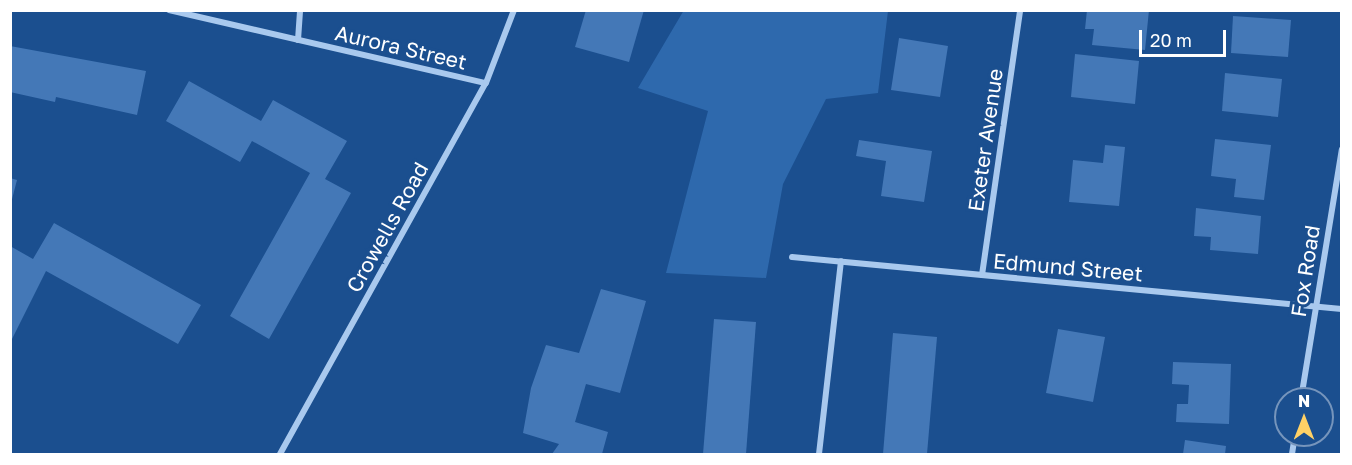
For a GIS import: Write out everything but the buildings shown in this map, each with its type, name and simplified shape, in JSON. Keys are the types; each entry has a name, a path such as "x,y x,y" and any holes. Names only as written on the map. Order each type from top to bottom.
{"street":[{"name":"Aurora Street","path":"169,10 486,83"},
{"path":"298,40 300,10"},
{"name":"Crowells Road","path":"280,454 486,83 514,10"},
{"name":"Exeter Avenue","path":"982,275 1020,10"},
{"name":"Fox Road","path":"1303,387 1341,149"},
{"name":"Edmund Street","path":"792,256 1341,309"},
{"path":"819,454 841,261"}],"shaded area":[{"path":"684,10 888,11 878,93 826,99 783,184 766,278 666,273 708,111 638,88"}]}
